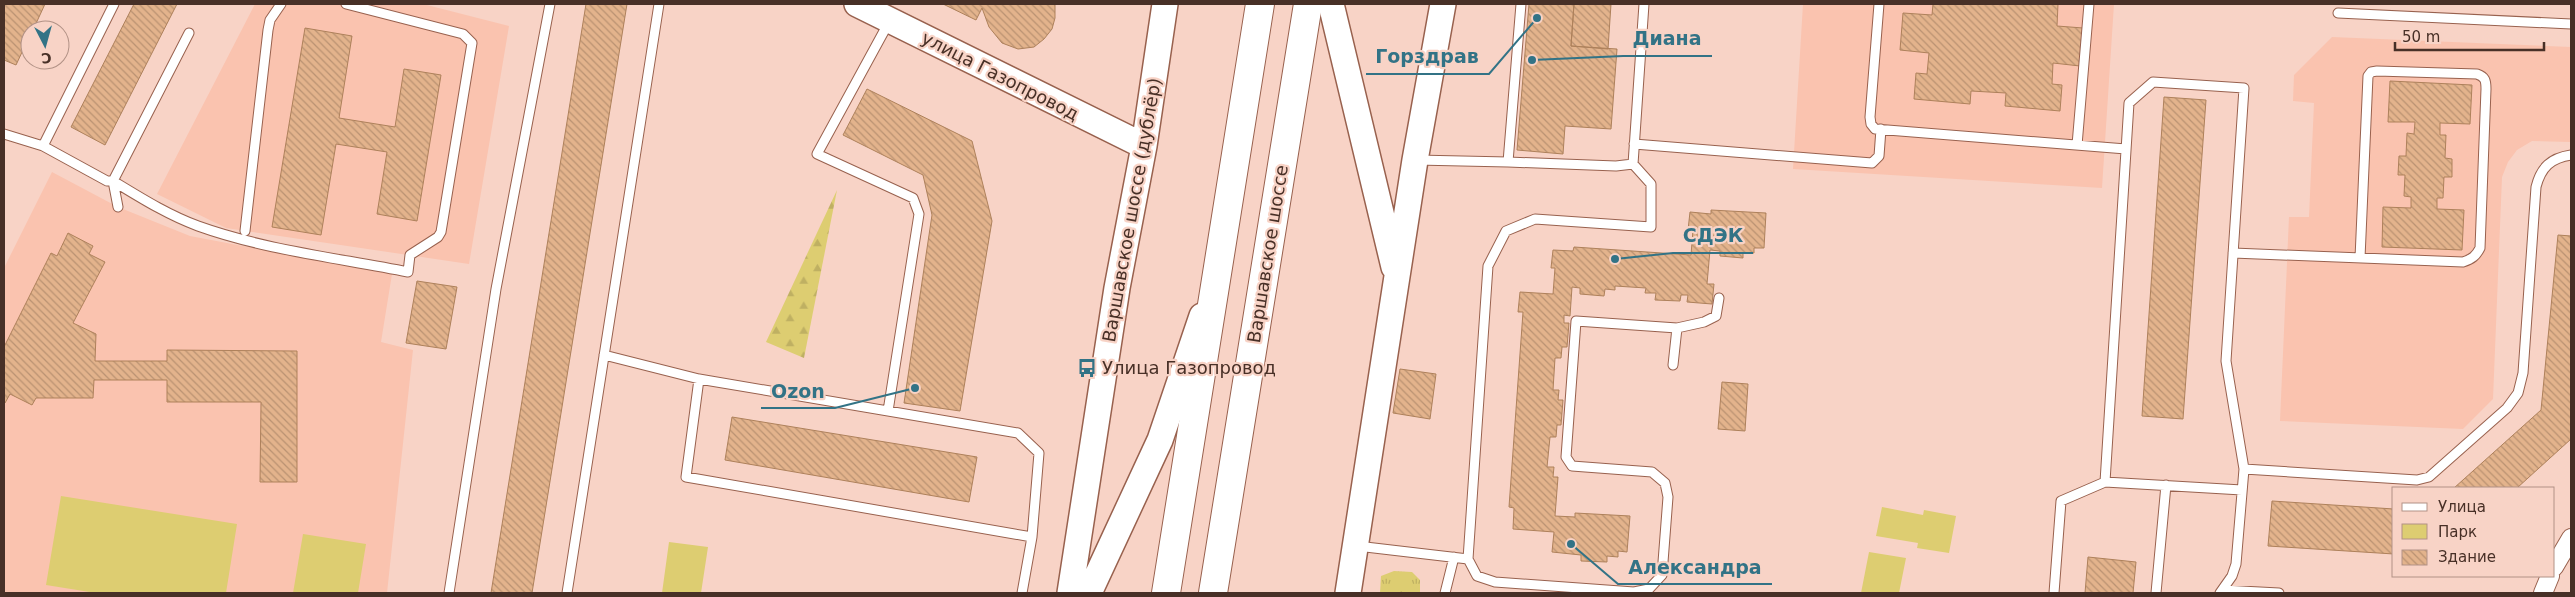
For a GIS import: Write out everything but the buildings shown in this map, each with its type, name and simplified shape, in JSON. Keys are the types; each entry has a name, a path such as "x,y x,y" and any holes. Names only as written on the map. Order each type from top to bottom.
{"main road":[{"name":"улица Газопровод","path":"857,4 1144,146"},
{"name":"Варшавское шоссе (дублёр)","path":"1070,593 1117,288 1144,146 1165,4"},
{"path":"1166,593 1214,281 1260,4"},
{"name":"Варшавское шоссе","path":"1213,593 1308,4"},
{"path":"1331,4 1397,279"},
{"path":"1348,593 1416,160 1443,4"},
{"path":"1089,593 1107,550 1160,440 1214,281"}],"street":[{"path":"2555,565 2571,538"},
{"path":"2543,593 2550,577"}],"lane":[{"path":"43,146 114,4"},
{"path":"245,231 268,30 270,20 281,4"},
{"path":"4,134 43,146 107,181 113,181 157,207 197,226 244,240 408,272 410,255 438,237 441,232 472,42 464,34 346,4"},
{"path":"449,593 496,289 550,4"},
{"path":"567,593 659,4"},
{"path":"1508,162 1521,4"},
{"path":"1644,4 1633,164 1651,184 1651,227 1535,219 1506,231 1488,266 1468,559 1477,576 1495,582 1582,591 1634,592 1649,589 1662,575 1668,497 1665,483 1652,472 1572,466 1566,457 1576,320 1676,328 1704,322 1716,316 1719,298"},
{"path":"1879,4 1871,124 1881,129 2126,149"},
{"path":"2077,145 2089,4"},
{"path":"2338,13 2571,24"},
{"path":"888,411 919,214 913,198 817,154 890,20"},
{"path":"118,207 113,181 189,33"},
{"path":"2233,252 2360,258 2464,262 2477,255 2480,248 2486,88 2486,80 2482,76 2477,74 2377,71 2371,72 2368,76 2360,258"},
{"path":"2105,482 2129,103 2153,82 2244,88 2226,361 2244,469 2236,564 2232,576 2221,592"},
{"path":"1634,144 1872,163 1879,156 1881,129"},
{"path":"2244,469 2417,480 2428,477 2507,408 2518,393 2524,373 2536,187 2539,175 2545,165 2555,158 2571,155"},
{"path":"1416,160 1616,166 1633,164"},
{"path":"1674,365 1676,328"},
{"path":"604,355 699,379 1018,433 1039,453 1032,538 1022,593"},
{"path":"699,379 686,477 1032,538"},
{"path":"2054,593 2061,501 2105,482 2242,490"},
{"path":"2156,593 2166,485"},
{"path":"1355,546 1468,559"},
{"path":"1445,593 1454,557"},
{"path":"2221,592 2279,593"}],"shaded area":[{"path":"255,4 423,4 509,26 469,264 226,228 157,194"},
{"path":"1803,4 2114,4 2102,188 1793,169"},
{"path":"2332,37 2571,47 2571,142 2532,141 2517,150 2508,162 2502,177 2493,399 2463,429 2280,421 2289,217 2309,217 2314,103 2293,101 2294,75"},
{"path":"52,172 118,207 190,236 392,274 381,342 413,350 387,593 4,593 4,268"}],"green space":[{"path":"837,190 804,358 766,342"},
{"path":"61,496 237,524 226,593 96,593 46,585"},
{"path":"1882,507 1923,515 1924,510 1956,516 1949,553 1917,548 1918,543 1876,536"},
{"path":"303,534 366,544 358,593 293,593"},
{"path":"669,542 708,547 701,593 662,593"},
{"path":"1869,552 1906,558 1899,593 1861,593"},
{"path":"1394,571 1412,572 1420,580 1420,593 1380,593 1381,576"}],"place":[{"name":"Горздрав","path":"1537,18"},
{"name":"Диана","path":"1532,60"},
{"name":"СДЭК","path":"1615,259"},
{"name":"Улица Газопровод","path":"1087,368"},
{"name":"Ozon","path":"915,388"},
{"name":"Александра","path":"1571,544"}]}
